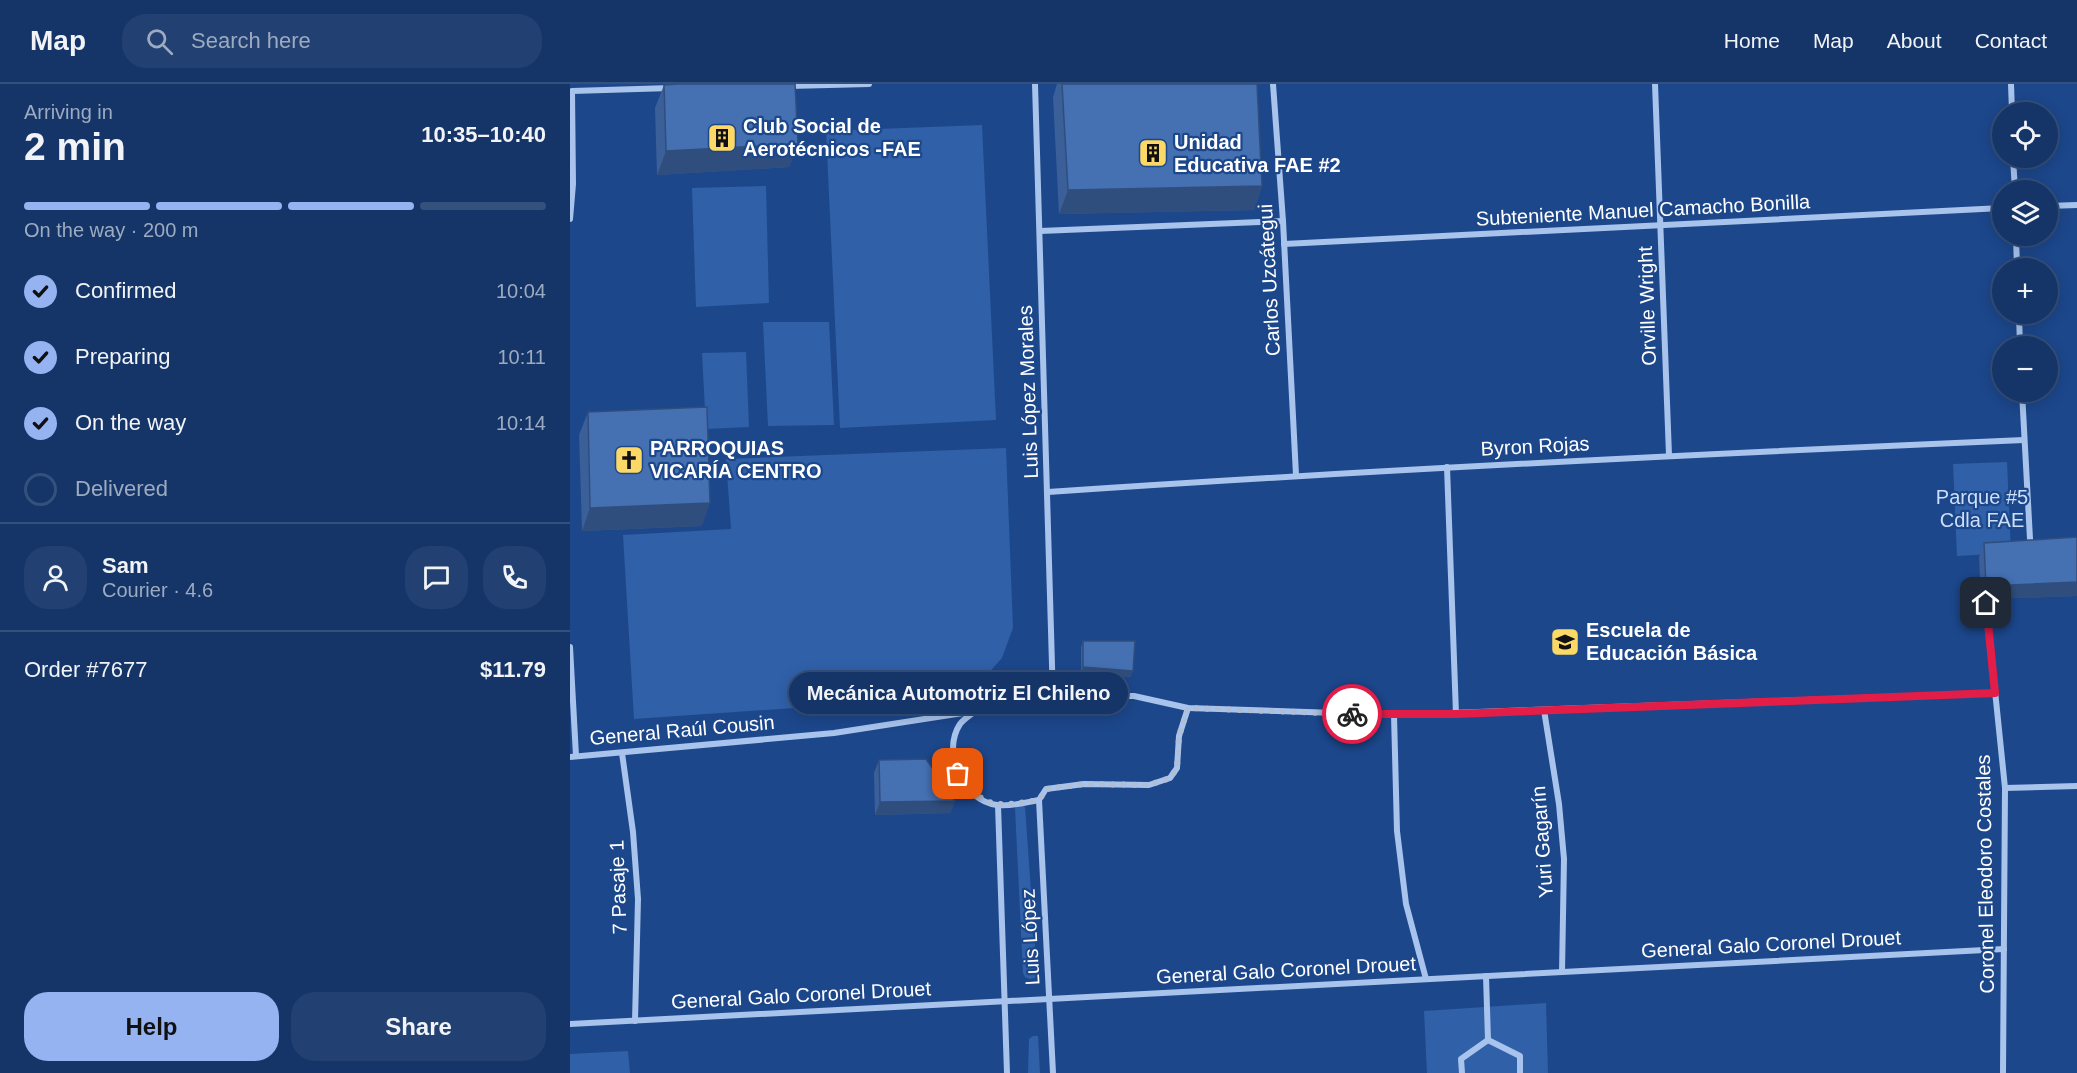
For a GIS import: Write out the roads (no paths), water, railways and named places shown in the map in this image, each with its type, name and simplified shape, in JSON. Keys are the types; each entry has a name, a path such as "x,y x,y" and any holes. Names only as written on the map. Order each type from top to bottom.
{"street":[{"path":"782,86 869,84"},
{"name":"Luis López Morales","path":"1035,84 1053,699"},
{"name":"Carlos Uzcátegui","path":"1273,84 1283,221 1296,475"},
{"name":"Orville Wright","path":"1655,84 1670,455"},
{"path":"2011,84 2012,102"},
{"path":"570,219 573,184 572,87 677,88"},
{"path":"2058,206 2077,205"},
{"name":"Subteniente Manuel Camacho Bonilla","path":"1284,244 1992,209"},
{"path":"1040,231 1283,221"},
{"path":"2022,402 2030,539"},
{"name":"Byron Rojas","path":"1048,492 1296,475 1670,455 2024,440"},
{"path":"1447,467 1456,714"},
{"name":"Coronel Eleodoro Costales","path":"1986,603 2005,788 2002,1035 2004,1073"},
{"path":"570,647 573,756"},
{"name":"General Raúl Cousin","path":"573,756 834,734 1053,699 1134,696 1188,708 1394,715 1995,693"},
{"path":"974,711 960,725 953,756 958,774 971,790 981,799 998,805 1039,800 1046,789 1084,784 1149,785 1170,778 1177,768 1179,736 1188,708"},
{"name":"Yuri Gagarín","path":"1544,710 1559,804 1564,859 1562,972"},
{"path":"1394,715 1397,831 1406,904 1426,980"},
{"name":"7 Pasaje 1","path":"622,753 633,832 638,899 635,1020"},
{"path":"2005,788 2077,786"},
{"name":"Luis López","path":"1039,800 1053,1073"},
{"name":"Luis López","path":"998,805 1007,1073"},
{"name":"General Galo Coronel Drouet","path":"570,1024 2004,949"},
{"path":"1486,976 1488,1040"},
{"path":"1462,1073 1461,1059 1488,1040"},
{"path":"1488,1040 1520,1056 1520,1073"}],"place":[{"name":"Club Social de Aerotécnicos -FAE","path":"722,138"},
{"name":"Unidad Educativa FAE #2","path":"1153,153"},
{"name":"PARROQUIAS VICARÍA CENTRO","path":"629,460"},
{"name":"Escuela de Educación Básica","path":"1565,642"},
{"name":"Mecánica Automotriz El Chileno","path":"958,774"}],"park label":[{"name":"Parque #5 Cdla FAE","path":"1982,508"}]}
